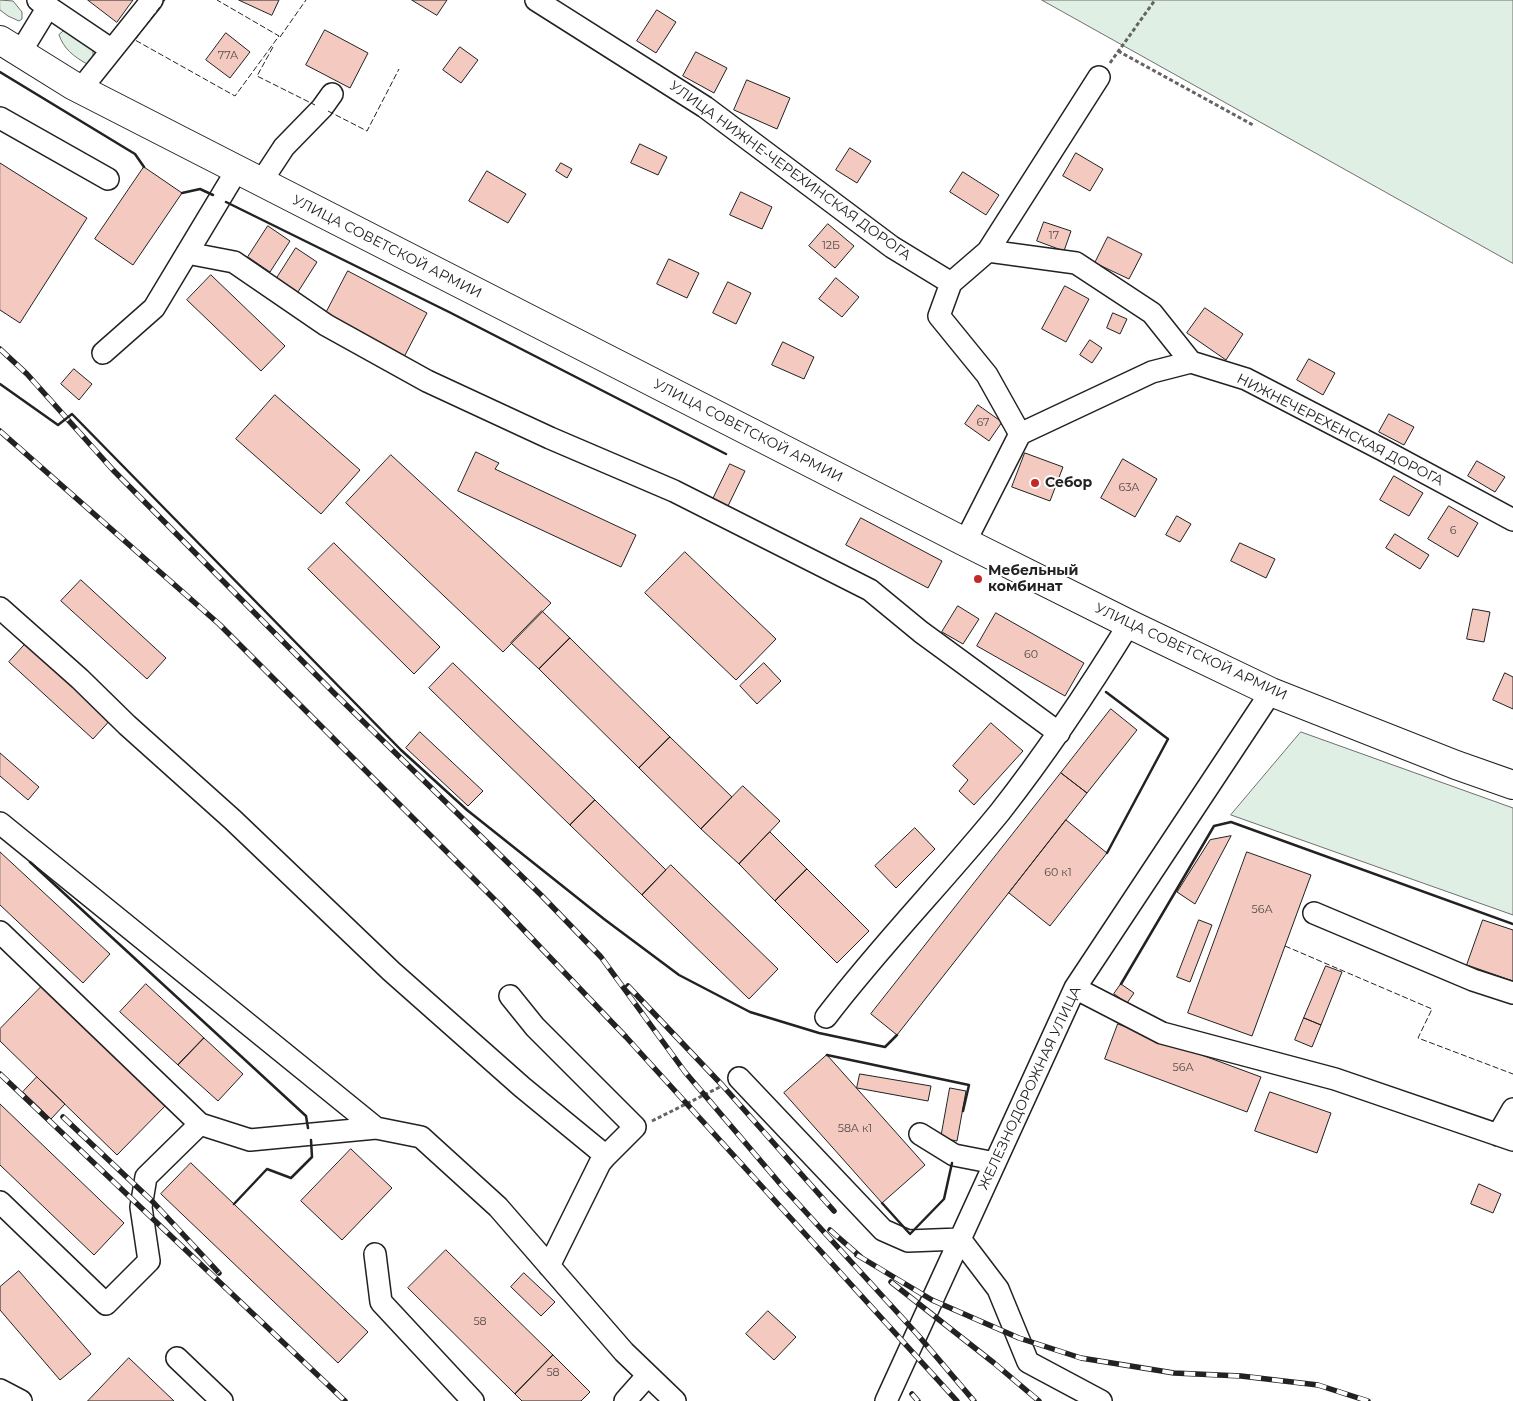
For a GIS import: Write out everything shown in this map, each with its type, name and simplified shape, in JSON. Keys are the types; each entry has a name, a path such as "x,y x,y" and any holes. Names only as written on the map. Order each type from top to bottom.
{"main road":[{"name":"УЛИЦА СОВЕТСКОЙ АРМИИ","path":"10,46 80,90 1129,624 1271,692 1456,765 1513,785"}],"street":[{"path":"80,90 152,0"},
{"name":"УЛИЦА НИЖНЕ-ЧЕРЕХИНСКАЯ ДОРОГА","path":"536,0 706,107 892,247 951,283"},
{"path":"10,46 43,4 112,50"},
{"path":"1020,434 987,375 939,316 951,283 988,251 1099,77"},
{"path":"262,182 284,147 322,108 332,94"},
{"path":"0,118 108,179"},
{"path":"103,353 154,308 237,170"},
{"path":"965,542 1020,434 1152,372 1191,362 1152,313 1076,263 988,251"},
{"path":"187,253 234,262 326,326 427,381 550,438 674,491 870,590 922,632 1059,733"},
{"name":"НИЖНЕЧЕРЕХЕНСКАЯ ДОРОГА","path":"1191,362 1246,379 1513,520"},
{"path":"0,608 233,820 391,971 522,1087 606,1156"},
{"path":"826,1017 849,986 999,812 1059,733 1129,624"},
{"name":"ЖЕЛЕЗНОДОРОЖНАЯ УЛИЦА","path":"886,1401 1075,988 1271,692"},
{"path":"0,824 376,1128"},
{"path":"1314,914 1472,980 1513,992"},
{"path":"0,932 200,1124 250,1140 376,1128 420,1137 498,1207 624,1352 676,1401"},
{"path":"1075,988 1162,1033 1335,1079 1506,1138 1513,1109"},
{"path":"510,996 535,1027 635,1127 600,1163 549,1266"},
{"path":"738,1078 882,1230 908,1241 960,1239 998,1289 1028,1362 1101,1401"},
{"path":"0,1202 106,1304 148,1260 140,1208 146,1177 200,1124"},
{"path":"920,1134 954,1155 995,1163"},
{"path":"375,1254 381,1302 473,1401"},
{"path":"177,1358 222,1401"},
{"path":"625,1401 648,1375"},
{"path":"0,1390 21,1401"}],"path":[{"path":"1099,77 1156,0"},
{"path":"1118,51 1253,125"},
{"path":"635,1127 646,1124 738,1078"}],"green space":[{"path":"0,0 13,1 22,12 22,19 19,21 0,10"},
{"path":"1042,0 1513,0 1513,263"},
{"path":"66,29 93,50 93,58 87,64 66,48 59,35"},
{"path":"1301,732 1513,808 1513,915 1231,815"}],"building":[{"path":"88,0 133,0 117,22"},
{"path":"239,0 279,0 272,15"},
{"path":"412,0 447,0 437,15"},
{"path":"657,10 676,22 656,53 637,41"},
{"path":"325,30 368,53 350,88 306,65"},
{"path":"226,33 250,52 230,78 206,60"},
{"path":"460,47 478,60 461,83 443,70"},
{"path":"696,52 727,68 714,93 683,76"},
{"path":"747,80 790,98 777,129 734,110"},
{"path":"640,144 667,157 658,175 631,163"},
{"path":"850,148 871,161 857,183 836,170"},
{"path":"1076,153 1103,169 1090,191 1063,176"},
{"path":"0,163 87,218 20,323 0,310"},
{"path":"561,163 572,169 567,178 556,171"},
{"path":"144,167 182,193 133,265 95,239"},
{"path":"487,171 526,194 508,223 469,201"},
{"path":"963,172 999,195 986,215 950,192"},
{"path":"741,192 772,207 762,229 730,215"},
{"path":"1044,222 1071,231 1064,251 1037,241"},
{"path":"828,224 854,246 835,268 809,246"},
{"path":"268,226 290,241 270,272 248,257"},
{"path":"1108,237 1142,254 1129,279 1095,263"},
{"path":"296,248 317,262 296,295 275,281"},
{"path":"669,259 699,273 687,298 657,284"},
{"path":"348,271 427,313 404,357 325,315"},
{"path":"211,275 285,346 261,371 187,300"},
{"path":"836,278 859,297 842,317 819,299"},
{"path":"728,282 751,293 736,324 713,313"},
{"path":"1065,286 1089,299 1066,342 1042,329"},
{"path":"1205,308 1243,334 1226,360 1187,333"},
{"path":"1113,313 1127,319 1120,334 1107,328"},
{"path":"1090,340 1102,348 1092,363 1080,355"},
{"path":"783,342 814,357 804,379 772,365"},
{"path":"1309,359 1335,373 1323,395 1297,380"},
{"path":"74,369 92,384 79,400 61,384"},
{"path":"275,395 360,470 321,514 236,439"},
{"path":"978,405 1002,422 989,441 965,424"},
{"path":"1389,414 1414,427 1404,445 1379,432"},
{"path":"476,452 499,463 495,469 636,535 621,567 458,491"},
{"path":"1025,453 1063,467 1050,501 1012,487"},
{"path":"391,455 551,603 503,652 346,503"},
{"path":"1123,459 1157,479 1135,517 1101,498"},
{"path":"1477,461 1505,477 1495,492 1468,476"},
{"path":"730,464 745,471 728,506 713,499"},
{"path":"1394,476 1423,493 1409,516 1380,500"},
{"path":"1449,506 1478,523 1458,557 1428,539"},
{"path":"1177,516 1191,524 1180,542 1166,535"},
{"path":"861,518 942,561 928,588 846,545"},
{"path":"1395,534 1429,555 1420,569 1386,548"},
{"path":"334,543 440,647 414,674 308,569"},
{"path":"1240,543 1275,559 1266,578 1231,561"},
{"path":"685,552 776,639 736,680 645,593"},
{"path":"81,580 166,658 147,679 61,601"},
{"path":"958,606 979,619 963,644 942,632"},
{"path":"1473,609 1490,612 1484,642 1467,639"},
{"path":"542,611 570,638 539,669 511,643"},
{"path":"996,613 1084,663 1065,696 977,646"},
{"path":"570,638 670,737 639,768 539,669"},
{"path":"29,640 113,717 93,739 9,662"},
{"path":"453,663 595,800 570,825 429,688"},
{"path":"764,663 781,681 757,704 740,686"},
{"path":"1505,673 1513,677 1513,709 1493,700"},
{"path":"1111,709 1137,730 1087,793 1061,773"},
{"path":"991,723 1023,751 974,805 959,791 968,780 953,766"},
{"path":"420,732 483,791 468,806 406,748"},
{"path":"670,737 732,797 701,829 639,768"},
{"path":"0,753 39,787 28,800 0,776"},
{"path":"1061,773 1087,793 897,1035 871,1014"},
{"path":"743,786 780,821 739,864 701,829"},
{"path":"595,800 666,870 642,895 570,825"},
{"path":"1066,820 1107,853 1050,926 1009,893"},
{"path":"915,828 935,849 896,888 875,866"},
{"path":"770,832 807,869 775,901 739,864"},
{"path":"1231,836 1195,904 1177,892 1210,840"},
{"path":"0,852 110,954 83,983 0,905"},
{"path":"1247,852 1311,875 1252,1036 1188,1013"},
{"path":"671,865 778,969 749,999 642,895"},
{"path":"807,869 869,931 837,963 775,901"},
{"path":"1199,920 1212,925 1190,982 1177,977"},
{"path":"1483,920 1513,930 1513,981 1467,965"},
{"path":"1326,966 1342,972 1321,1025 1304,1018"},
{"path":"44,984 167,1104 117,1155 0,1041 0,1029"},
{"path":"146,984 204,1038 178,1065 120,1012"},
{"path":"1121,984 1134,993 1127,1003 1114,994"},
{"path":"1304,1018 1321,1025 1312,1047 1295,1040"},
{"path":"1118,1024 1261,1077 1247,1112 1105,1059"},
{"path":"204,1038 243,1074 218,1101 178,1065"},
{"path":"827,1055 925,1165 882,1203 784,1093"},
{"path":"860,1074 931,1086 928,1101 857,1088"},
{"path":"37,1077 65,1104 51,1119 23,1092"},
{"path":"950,1088 966,1091 957,1141 941,1138"},
{"path":"1270,1092 1331,1113 1317,1153 1255,1131"},
{"path":"0,1104 124,1223 94,1255 0,1165"},
{"path":"351,1149 392,1188 342,1240 301,1201"},
{"path":"191,1163 368,1332 338,1363 161,1194"},
{"path":"1479,1184 1501,1194 1493,1213 1471,1204"},
{"path":"446,1250 553,1355 515,1394 408,1288"},
{"path":"19,1271 91,1354 60,1380 0,1310 0,1287"},
{"path":"524,1273 555,1302 541,1316 511,1287"},
{"path":"768,1311 796,1337 774,1360 746,1334"},
{"path":"553,1355 590,1392 581,1401 522,1401 515,1394"},
{"path":"129,1358 174,1401 88,1401"}],"railway":[{"path":"0,349 27,374 113,470 334,693 541,895 601,957 685,1072 782,1186 917,1334 974,1401"},
{"path":"0,431 219,624 499,904 626,1037 957,1401"},
{"path":"628,986 723,1086 834,1211"},
{"path":"0,1074 345,1401"},
{"path":"63,1117 152,1201 219,1273"},
{"path":"830,1230 862,1258"},
{"path":"857,1255 932,1300 1019,1338 1081,1358 1174,1373 1241,1376 1318,1385 1368,1401"},
{"path":"891,1282 1039,1401"},
{"path":"912,1394 918,1401"}],"fence":[{"path":"165,0 135,40 235,96 279,36 217,0"},
{"path":"280,37 306,0"},
{"path":"273,47 257,76 315,105"},
{"path":"328,111 367,131 399,69"},
{"path":"1285,946 1432,1009 1418,1038 1513,1074"}],"wall":[{"path":"0,72 135,154 144,167"},
{"path":"182,193 200,189 213,195"},
{"path":"226,202 449,312 726,454"},
{"path":"0,384 58,425 72,414 401,750 467,810 604,919 679,975 750,1012 819,1033 885,1047 897,1035"},
{"path":"1106,692 1168,739 1107,853"},
{"path":"1121,984 1214,826 1231,822 1513,924"},
{"path":"30,862 306,1116 308,1128"},
{"path":"827,1055 969,1085 963,1111"},
{"path":"234,1204 267,1169 291,1178 312,1157 311,1140"},
{"path":"882,1203 910,1234 944,1199 952,1163"}],"place":[{"name":"Себор","path":"1035,483"},
{"name":"Мебельный комбинат","path":"978,579"}]}
